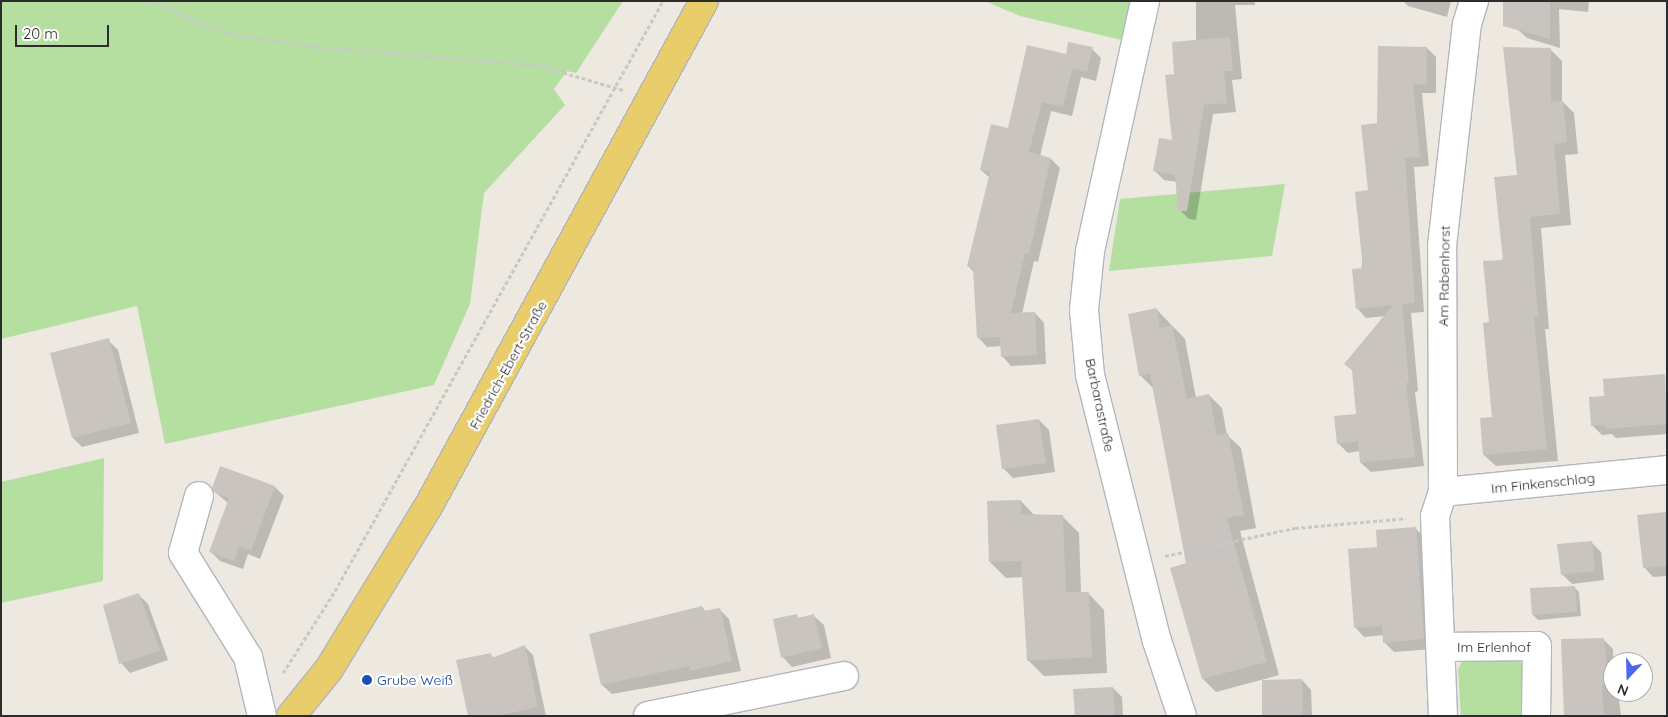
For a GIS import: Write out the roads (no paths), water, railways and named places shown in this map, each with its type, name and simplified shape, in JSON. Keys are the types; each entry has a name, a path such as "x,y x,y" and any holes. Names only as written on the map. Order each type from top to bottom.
{"main road":[{"name":"Friedrich-Ebert-Straße","path":"291,716 328,669 428,507 704,1"}],"street":[{"name":"Barbarastraße","path":"1145,1 1090,251 1084,310 1090,375 1157,641 1182,716"},
{"name":"Am Rabenhorst","path":"1439,504 1442,246 1468,24 1474,1"},
{"name":"Im Finkenschlag","path":"1439,504 1667,470"},
{"path":"198,496 183,553 248,657 261,712"},
{"name":"Im Erlenhof","path":"1439,504 1443,716"},
{"name":"Im Erlenhof","path":"1441,647 1537,646 1536,716"},
{"path":"648,716 844,676"}],"place":[{"name":"Grube Weiß","path":"367,680"}]}
